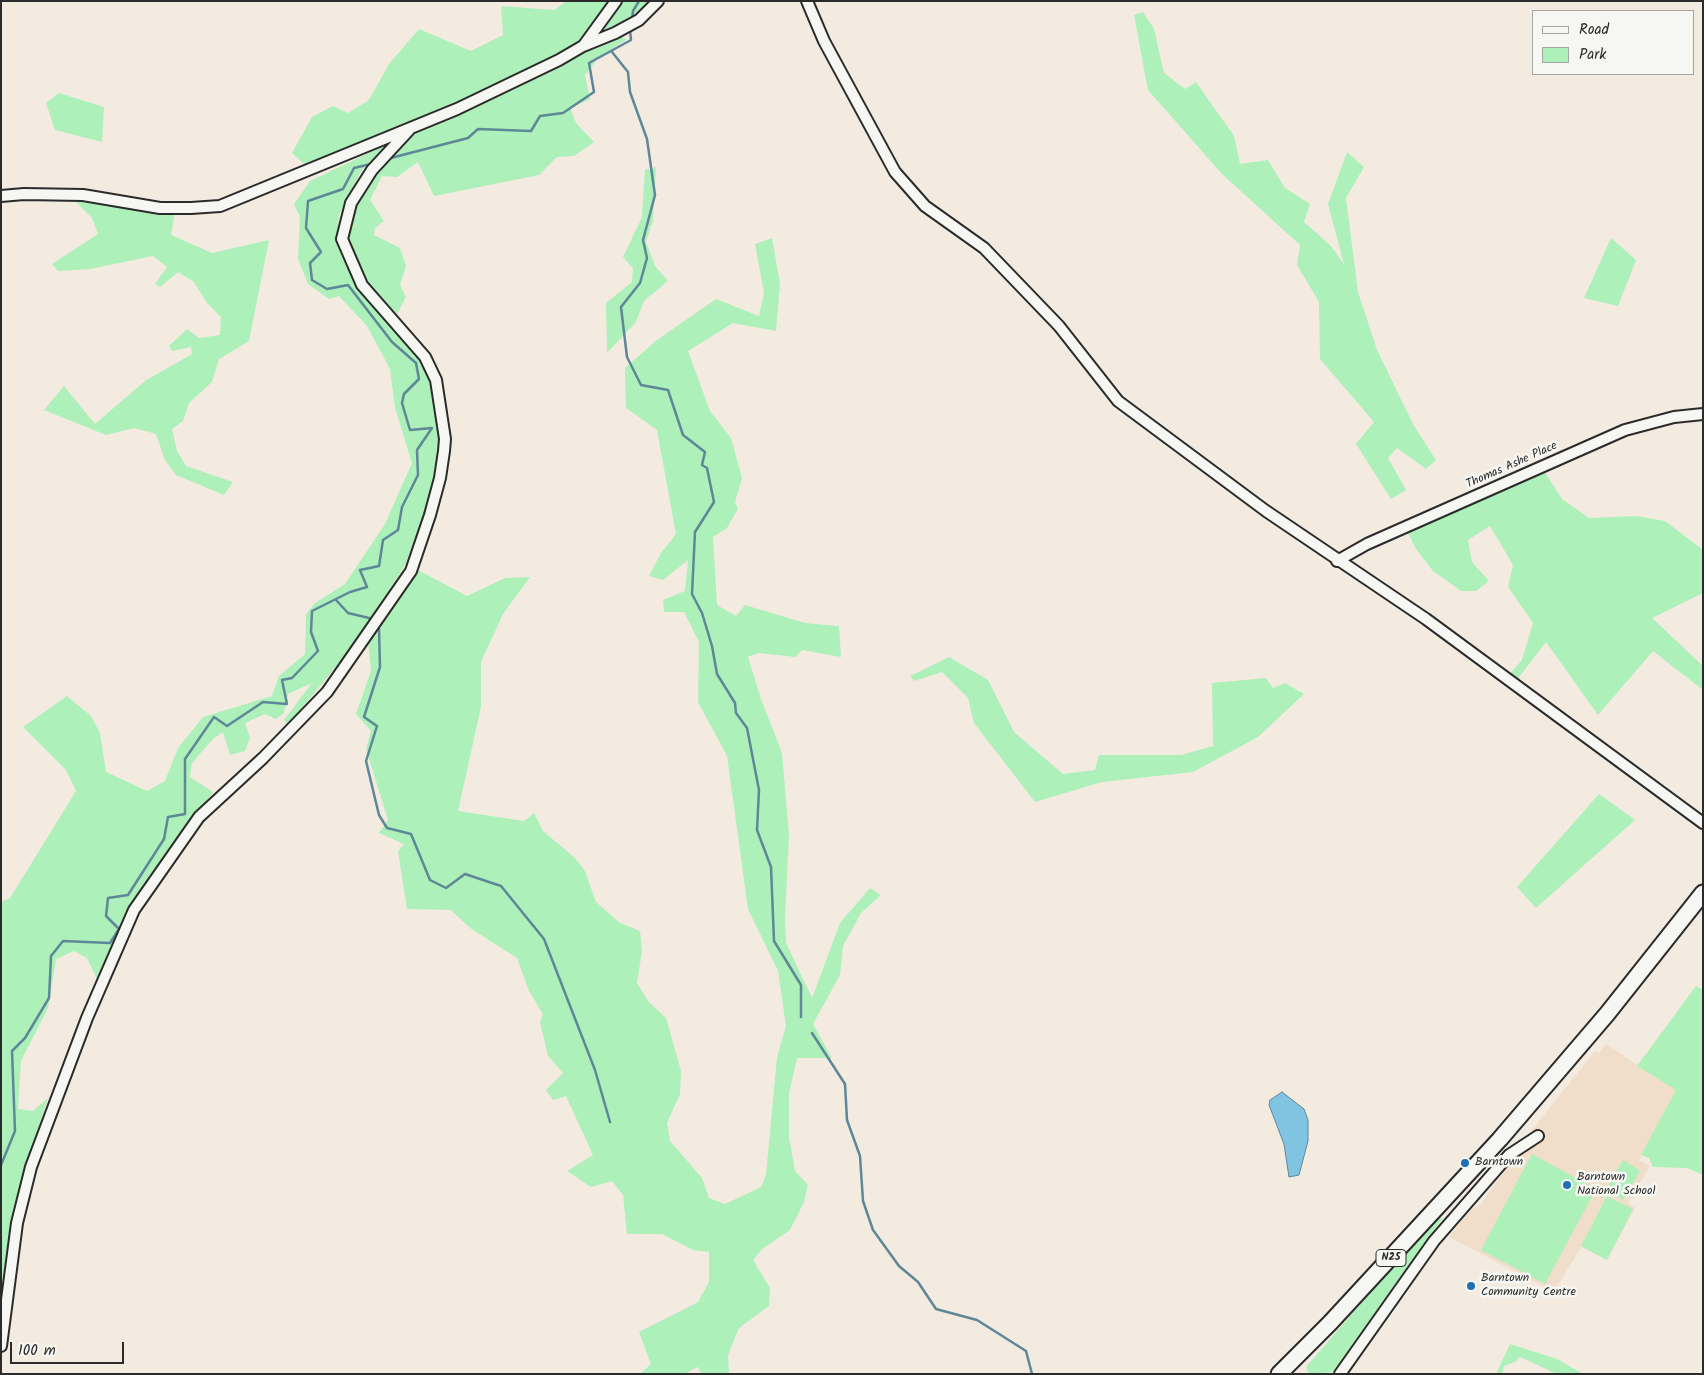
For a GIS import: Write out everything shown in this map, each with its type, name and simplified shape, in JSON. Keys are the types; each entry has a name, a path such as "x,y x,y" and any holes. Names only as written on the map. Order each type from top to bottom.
{"highway":[{"name":"N25","path":"1286,1372 1452,1193 1519,1117 1606,1014 1703,893"}],"street":[{"path":"583,46 616,1"},
{"path":"1,196 24,194 83,195 160,208 220,206 409,130 559,60 583,46 615,34 639,20 658,1"},
{"path":"807,1 824,41 895,172 925,206 984,248 1060,326 1118,401 1266,511 1337,561 1426,619 1703,823"},
{"path":"1,1346 17,1223 31,1167 87,1018 134,910 199,817 294,727 327,692 410,570 440,478 445,439 436,380 426,357 362,285 342,239 351,203 372,170 409,130"},
{"name":"Thomas Ashe Place","path":"1337,561 1366,544 1625,430 1674,417 1703,414"},
{"path":"1340,1374 1446,1228 1509,1155 1538,1136"}],"shaded area":[{"name":"Barntown National School","path":"1606,1044 1676,1090 1639,1160 1650,1166 1628,1203 1635,1208 1607,1260 1581,1247 1554,1292 1449,1237 1472,1208 1480,1205 1513,1159 1539,1138 1531,1131 1595,1051 1599,1053"}],"green space":[{"path":"567,1 609,1 580,44 459,102 305,165 292,153 312,117 333,106 348,113 369,100 389,64 419,29 471,51 503,35 501,6 554,10"},
{"path":"623,1 651,1 638,15 603,31"},
{"path":"1143,12 1154,29 1164,73 1185,89 1196,82 1234,136 1240,164 1268,160 1285,188 1310,204 1304,222 1330,245 1344,264 1328,204 1347,152 1364,167 1346,198 1358,292 1377,350 1414,426 1436,460 1426,469 1397,448 1388,458 1406,490 1391,499 1356,444 1374,422 1320,359 1319,302 1297,265 1300,245 1222,174 1148,90 1134,15"},
{"path":"619,36 627,39 599,57 585,75 590,99 570,108 576,123 594,142 574,156 557,157 539,175 434,196 418,162 397,177 382,176 370,200 384,221 375,228 374,235 400,248 406,266 400,285 406,297 397,314 365,283 346,240 353,206 375,170 410,135 456,115"},
{"path":"59,93 104,107 102,142 55,130 46,103"},
{"path":"386,145 361,171 339,215 336,243 357,289 408,341 423,363 432,385 441,443 432,494 405,565 361,636 288,725 284,720 312,683 288,694 284,713 276,719 265,714 245,723 250,738 245,751 230,755 223,732 213,739 192,763 190,777 213,792 133,901 98,981 87,958 74,951 56,959 48,1008 21,1061 18,1109 33,1111 48,1098 26,1166 13,1220 1,1303 1,902 10,898 76,791 66,770 23,727 67,696 91,716 100,733 106,772 147,791 165,781 178,748 203,717 272,696 279,676 305,654 306,614 315,603 345,584 385,524 412,463 395,408 390,369 367,326 339,296 329,299 308,284 298,259 300,217 294,204 310,181"},
{"path":"656,167 653,220 646,242 655,266 668,281 644,301 636,322 607,353 606,303 632,282 633,268 623,257 642,217 645,170"},
{"path":"75,201 175,212 171,235 212,253 269,240 249,341 219,359 212,382 189,403 183,421 172,429 177,451 186,466 233,482 224,495 176,475 165,460 156,434 134,428 106,435 44,410 64,386 95,424 145,381 192,354 191,347 172,351 169,346 187,329 199,338 220,335 221,317 207,303 194,282 178,272 160,287 155,284 167,267 153,256 90,269 58,271 52,264 98,234 92,218"},
{"path":"772,238 780,284 776,331 733,323 688,351 710,411 731,438 742,478 735,502 738,509 727,528 713,537 717,605 736,616 745,605 805,623 839,626 841,657 802,650 796,657 758,653 748,657 761,699 782,753 789,835 785,917 786,943 812,998 840,923 870,888 881,895 861,913 843,946 840,975 813,1024 832,1058 797,1058 789,1094 789,1137 795,1171 808,1185 804,1202 790,1230 762,1249 753,1260 770,1288 769,1306 739,1328 728,1355 729,1374 701,1374 698,1367 684,1374 640,1374 651,1364 639,1332 698,1302 709,1282 709,1252 693,1250 662,1234 627,1234 623,1195 612,1181 591,1187 567,1171 593,1155 566,1096 553,1100 546,1090 563,1073 548,1056 540,1022 543,1014 529,991 517,958 470,928 451,910 407,909 398,851 404,844 379,833 388,820 366,749 371,731 356,714 371,671 368,640 416,569 467,596 505,578 530,577 503,614 481,662 481,707 458,811 524,821 534,813 543,831 575,858 585,871 596,902 620,923 640,931 642,951 637,983 648,1001 666,1018 681,1071 680,1094 667,1123 670,1141 702,1178 709,1198 725,1204 761,1187 766,1175 777,1057 786,1026 778,971 748,909 727,756 698,702 699,642 684,612 664,612 663,600 685,591 688,560 663,580 649,576 661,553 676,534 657,430 626,408 625,368 657,340 716,299 759,316 764,293 755,244"},
{"path":"1611,238 1636,260 1618,306 1584,298"},
{"path":"1542,468 1562,499 1589,518 1636,516 1665,521 1703,550 1703,593 1652,618 1703,666 1703,690 1653,651 1598,715 1546,642 1516,681 1509,675 1522,660 1533,623 1508,587 1513,565 1490,526 1468,540 1472,562 1489,581 1476,591 1461,591 1433,571 1416,549 1408,533"},
{"path":"949,657 988,680 1014,732 1063,774 1095,770 1099,755 1181,755 1213,746 1212,683 1266,678 1273,688 1285,683 1304,694 1258,737 1193,772 1102,782 1035,802 974,723 968,698 942,672 914,681 910,676"},
{"path":"1599,794 1635,820 1536,908 1517,887"},
{"path":"1696,986 1703,990 1703,1175 1687,1168 1653,1167 1649,1158 1641,1155 1676,1090 1637,1066"},
{"path":"1532,1154 1596,1189 1545,1284 1481,1250"},
{"path":"1623,1160 1640,1171 1623,1200 1606,1190"},
{"path":"1607,1196 1633,1209 1607,1260 1581,1246"},
{"path":"1438,1214 1442,1219 1333,1372 1309,1374 1306,1367"},
{"path":"1510,1344 1557,1359 1583,1374 1557,1374 1520,1357 1515,1362 1504,1366 1502,1374 1496,1374"}],"water":[{"path":"1282,1092 1304,1109 1308,1120 1308,1141 1299,1175 1289,1177 1284,1144 1269,1105 1270,1100"}],"waterway":[{"path":"632,19 633,11 639,1"},
{"path":"387,159 468,138 478,129 531,131 540,116 563,113 594,92 589,63 631,40 630,30"},
{"path":"612,52 628,72 630,92 647,139 655,195 643,240 647,258 640,283 621,307 627,357 641,385 668,390 683,435 705,452 702,465 707,468 714,502 695,532 692,594 702,613 712,646 717,674 735,703 736,713 747,728 759,790 757,830 771,867 774,941 801,985 801,1017"},
{"path":"1,1165 15,1131 12,1051 25,1038 49,998 51,956 63,941 110,943 119,929 106,916 108,898 128,895 164,839 168,817 185,814 185,759 214,717 227,726 263,702 287,704 282,680 292,678 318,651 311,632 312,611 350,592 367,587 360,570 379,566 383,540 398,530 402,507 418,475 417,450 432,428 410,430 402,403 404,394 419,379 416,363 392,342 348,285 327,289 312,280 310,263 321,252 306,228 308,201 343,189 354,168 375,163"},
{"path":"336,600 348,613 369,618 373,622"},
{"path":"376,626 379,629 380,667 364,717 377,726 366,761 379,815 387,828 411,834 430,880 446,888 465,874 501,886 544,939 595,1070 610,1122"},
{"path":"812,1033 845,1084 847,1120 860,1156 863,1201 873,1230 899,1266 918,1282 936,1309 977,1320 1026,1351 1032,1374"}],"place":[{"name":"Barntown","path":"1465,1163"},
{"name":"Barntown National School","path":"1567,1185"},
{"name":"Barntown Community Centre","path":"1471,1286"}]}
